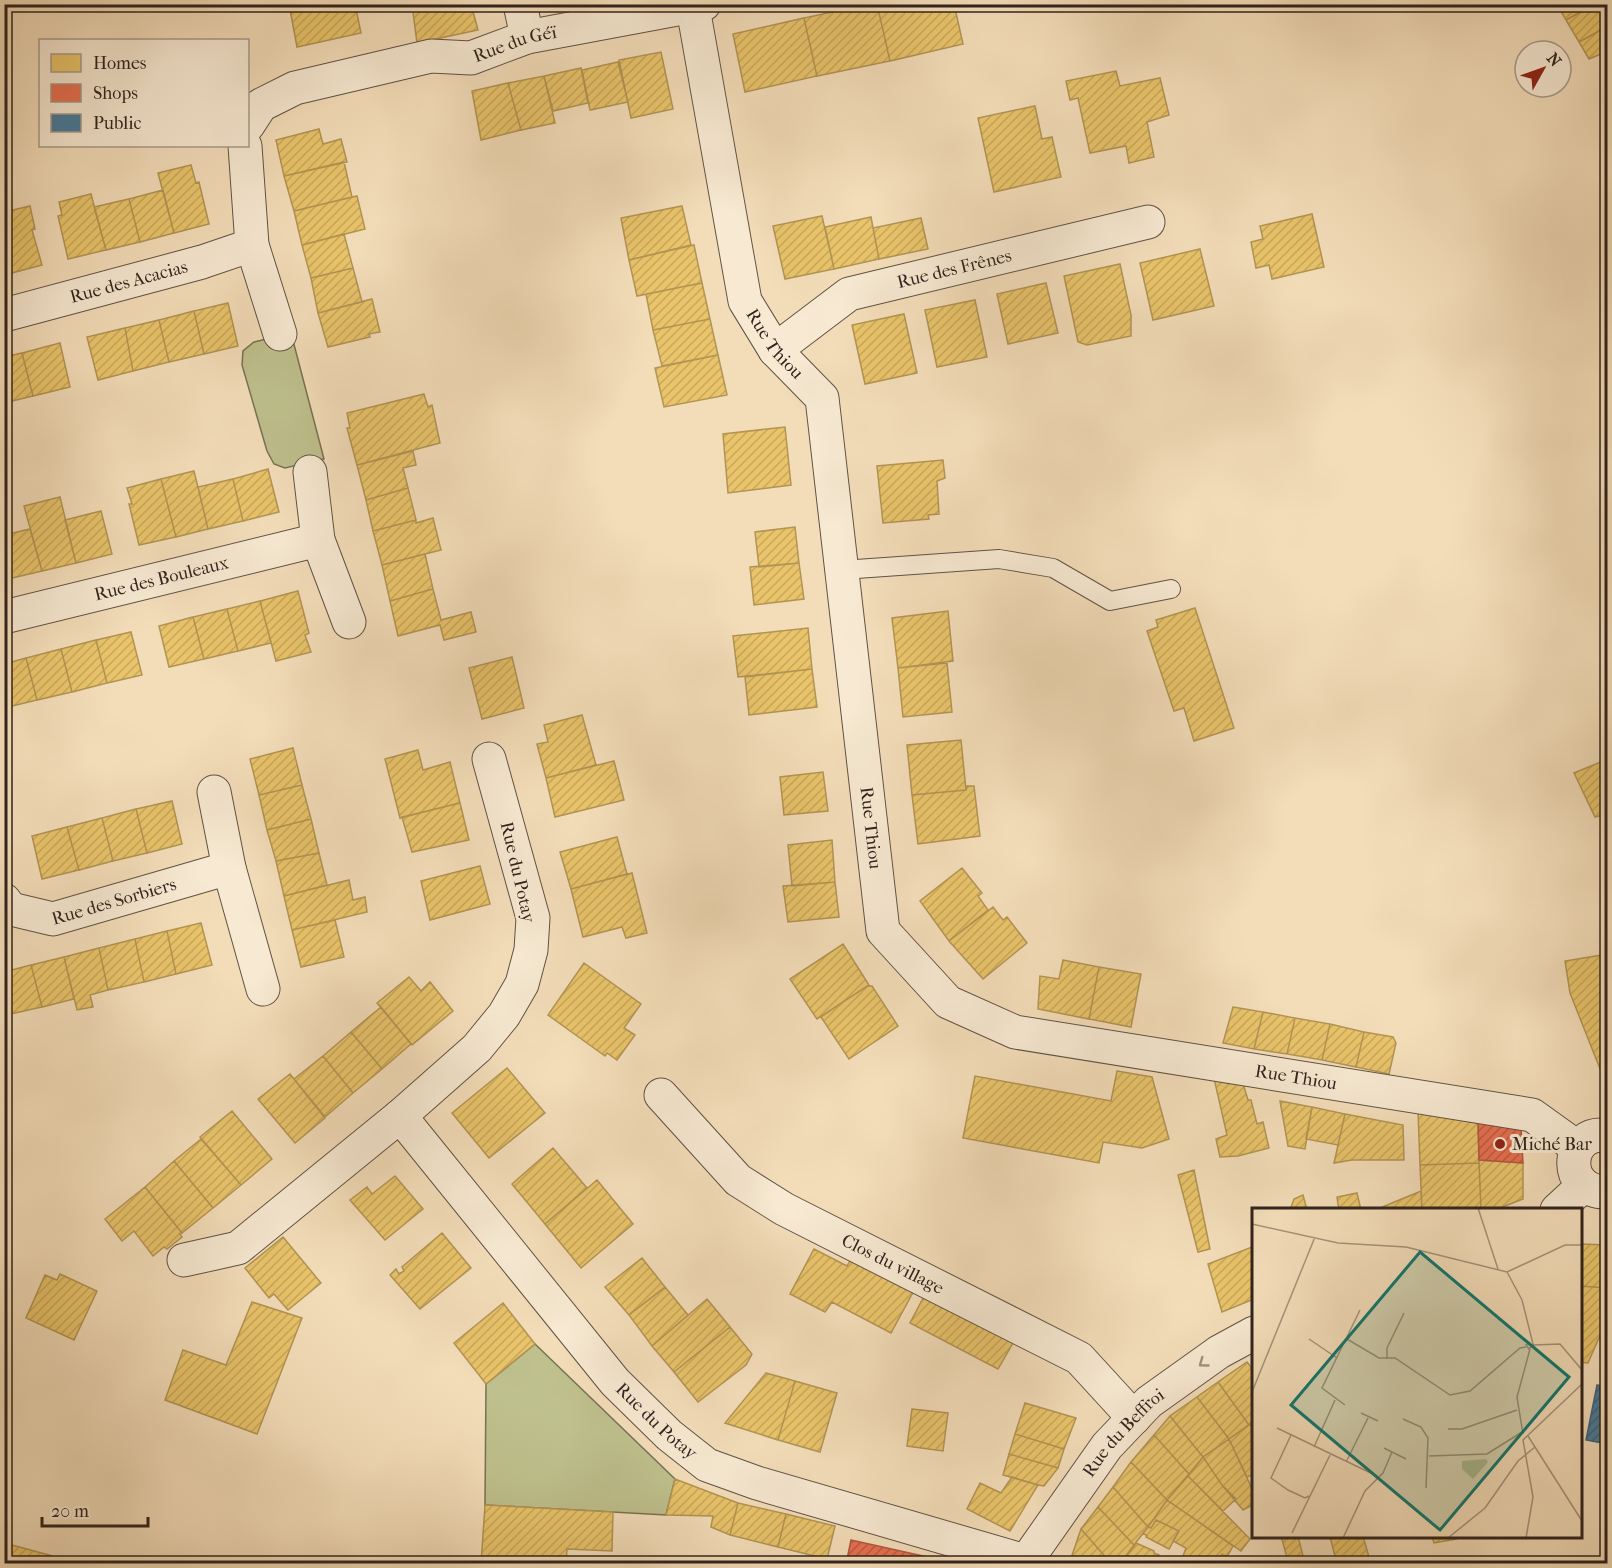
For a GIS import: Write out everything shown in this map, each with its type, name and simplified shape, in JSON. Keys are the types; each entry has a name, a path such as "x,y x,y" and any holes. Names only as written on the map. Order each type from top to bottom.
{"street":[{"path":"520,4 527,37"},
{"name":"Rue du Géï","path":"254,115 295,88 431,56 471,58 527,37 698,6"},
{"name":"Rue Thiou","path":"698,6 746,301 776,350 822,398 883,931 948,1002 1015,1032 1532,1115 1571,1143 1576,1150"},
{"path":"245,147 252,245 280,334"},
{"name":"Rue des Frênes","path":"776,350 849,294 1148,222"},
{"name":"Rue des Acacias","path":"4,315 202,262 252,245"},
{"path":"310,472 318,540 349,622"},
{"name":"Rue des Bouleaux","path":"4,617 318,540"},
{"name":"Rue du Potay","path":"184,1260 238,1248 400,1116 477,1048 504,1015 522,984 531,950 533,918 489,759"},
{"path":"214,792 229,868 263,989"},
{"name":"Rue des Sorbiers","path":"4,900 11,909 53,919 229,868"},
{"name":"Clos du village","path":"661,1095 738,1180 784,1209 1079,1358 1134,1418"},
{"name":"Rue du Potay","path":"400,1116 615,1382 669,1435 707,1465 757,1483 1025,1562"},
{"path":"1596,1188 1577,1178 1573,1158 1583,1142 1601,1134 1608,1136"},
{"path":"1559,1208 1596,1188"},
{"name":"Rue du Beffroi","path":"1025,1562 1107,1446 1149,1402 1219,1352 1252,1334"}],"lane":[{"path":"842,570 999,559 1053,568 1110,601 1171,589"}],"green space":[{"path":"291,333 324,459 285,468 274,464 267,451 242,365 243,351 254,342"},
{"path":"535,1344 675,1479 666,1515 485,1505 486,1384"}],"building: Homes":[{"path":"289,4 355,4 361,33 297,47"},
{"path":"412,4 471,4 478,30 417,43"},
{"path":"877,4 890,61 817,76 804,18"},
{"path":"877,4 954,4 963,44 890,61"},
{"path":"1557,4 1595,4 1566,20"},
{"path":"1595,4 1608,4 1608,26 1579,42 1566,20"},
{"path":"804,18 817,76 745,92 733,34"},
{"path":"1608,26 1608,51 1589,59 1579,42"},
{"path":"661,52 673,109 631,118 619,60"},
{"path":"618,62 628,102 590,110 582,70"},
{"path":"581,68 588,103 553,111 544,76"},
{"path":"1116,71 1120,86 1160,78 1169,115 1147,122 1154,157 1129,163 1126,146 1090,153 1078,98 1070,100 1066,81"},
{"path":"544,76 555,123 521,130 508,83"},
{"path":"508,83 521,130 481,140 472,91"},
{"path":"1035,106 1042,139 1052,137 1061,177 994,192 978,118"},
{"path":"319,129 323,144 341,139 347,162 284,176 276,140"},
{"path":"344,162 352,197 294,211 284,176"},
{"path":"191,165 196,183 199,182 209,224 174,233 158,173"},
{"path":"163,190 174,233 140,242 129,199"},
{"path":"91,194 106,250 68,259 58,216 62,215 59,202"},
{"path":"357,196 365,229 302,245 294,211"},
{"path":"129,199 140,242 106,250 94,207"},
{"path":"30,206 35,229 32,230 42,265 8,274 4,262 4,212"},
{"path":"682,206 691,245 629,260 621,218"},
{"path":"1312,214 1324,267 1272,279 1269,265 1256,268 1251,242 1263,239 1260,226"},
{"path":"822,216 834,269 785,279 773,226"},
{"path":"871,217 879,259 834,269 825,227"},
{"path":"921,218 928,249 879,259 873,228"},
{"path":"344,234 353,268 311,278 302,245"},
{"path":"694,245 702,283 637,296 629,260"},
{"path":"1200,249 1214,306 1153,320 1140,263"},
{"path":"1120,264 1131,315 1131,336 1087,345 1078,342 1064,276"},
{"path":"353,268 362,302 318,313 311,278"},
{"path":"702,283 710,319 653,330 646,294"},
{"path":"1046,283 1058,333 1008,344 997,294"},
{"path":"372,299 380,332 369,334 370,337 328,347 318,313"},
{"path":"975,300 987,357 937,367 925,310"},
{"path":"228,303 238,346 204,354 194,311"},
{"path":"194,311 204,354 169,362 159,320"},
{"path":"904,314 917,373 865,384 852,325"},
{"path":"710,319 718,355 662,366 653,330"},
{"path":"159,320 169,362 133,371 125,328"},
{"path":"125,328 133,371 98,380 87,337"},
{"path":"60,343 70,387 33,396 22,353"},
{"path":"22,353 33,396 4,403 4,357"},
{"path":"718,355 727,395 664,407 655,368"},
{"path":"424,394 428,407 432,405 440,443 357,465 347,428 350,428 347,413"},
{"path":"785,427 791,485 728,493 723,434"},
{"path":"413,451 416,465 403,468 408,488 366,500 357,465"},
{"path":"943,460 945,478 937,481 939,514 928,515 929,519 883,523 877,466"},
{"path":"268,469 279,512 243,521 233,479"},
{"path":"194,471 208,529 176,537 161,479"},
{"path":"161,479 176,537 139,545 127,488"},
{"path":"233,479 243,521 208,529 198,487"},
{"path":"408,488 416,520 373,531 366,500"},
{"path":"60,497 76,563 42,571 24,506"},
{"path":"101,511 112,554 76,563 65,520"},
{"path":"433,518 441,550 382,565 373,531"},
{"path":"795,527 799,563 759,567 755,532"},
{"path":"30,529 42,571 8,579 4,561 4,535"},
{"path":"425,554 433,589 390,601 382,565"},
{"path":"799,563 804,599 754,605 750,567"},
{"path":"433,589 441,620 471,612 476,632 444,640 440,625 398,636 390,601"},
{"path":"298,591 309,633 305,635 311,652 276,661 260,601"},
{"path":"260,601 271,643 238,651 227,609"},
{"path":"1195,608 1234,728 1194,741 1184,708 1174,711 1147,631 1158,627 1156,620"},
{"path":"227,609 238,651 204,659 193,617"},
{"path":"948,611 953,661 898,668 892,618"},
{"path":"193,617 204,659 169,667 159,626"},
{"path":"808,628 812,669 738,677 733,636"},
{"path":"131,632 142,675 107,683 96,640"},
{"path":"96,640 107,683 72,692 61,649"},
{"path":"61,649 72,692 37,700 26,658"},
{"path":"512,657 524,708 482,719 469,668"},
{"path":"26,658 37,700 4,708 4,664"},
{"path":"947,663 952,712 903,717 898,668"},
{"path":"812,669 817,707 749,715 745,677"},
{"path":"582,715 596,765 546,778 537,744 548,742 544,725"},
{"path":"961,740 966,790 912,795 907,745"},
{"path":"293,748 302,785 259,795 250,759"},
{"path":"418,750 423,770 450,762 460,803 400,818 385,759"},
{"path":"1608,759 1608,846 1603,815 1595,817 1574,773"},
{"path":"614,761 624,800 555,817 546,778"},
{"path":"823,772 828,811 784,815 780,777"},
{"path":"302,785 311,819 267,830 259,795"},
{"path":"967,786 974,786 980,836 918,844 912,795 966,790"},
{"path":"172,801 182,844 147,853 136,809"},
{"path":"460,803 469,840 412,852 402,817"},
{"path":"136,809 147,853 113,861 102,818"},
{"path":"102,818 113,861 79,870 67,827"},
{"path":"311,819 319,853 276,861 267,830"},
{"path":"67,827 79,870 42,879 32,836"},
{"path":"617,837 627,874 571,889 560,852"},
{"path":"832,840 835,882 792,886 788,845"},
{"path":"319,853 327,885 284,896 276,861"},
{"path":"480,866 490,904 430,920 421,881"},
{"path":"962,868 982,893 978,896 988,910 949,941 920,901"},
{"path":"632,873 647,933 626,938 622,927 583,937 571,889"},
{"path":"349,880 353,900 365,897 367,912 292,930 284,896"},
{"path":"835,882 839,917 788,922 783,886"},
{"path":"993,907 1003,920 1007,917 1027,943 983,979 949,941"},
{"path":"335,920 344,957 301,967 292,930"},
{"path":"201,923 212,965 176,974 167,931"},
{"path":"167,931 176,974 144,982 135,939"},
{"path":"135,939 144,982 108,990 99,948"},
{"path":"843,944 869,985 817,1019 790,979"},
{"path":"99,948 108,990 90,995 93,1007 77,1010 64,957"},
{"path":"1608,954 1608,1089 1570,993 1565,961"},
{"path":"64,957 74,999 42,1007 31,965"},
{"path":"1063,960 1099,967 1089,1019 1038,1009 1040,976 1059,979"},
{"path":"584,963 641,1004 624,1028 635,1035 617,1060 607,1053 605,1056 548,1015"},
{"path":"31,965 42,1007 6,1015 4,972"},
{"path":"1099,967 1141,974 1131,1027 1089,1019"},
{"path":"409,977 421,991 430,982 453,1011 412,1045 377,1003"},
{"path":"867,986 872,986 898,1026 849,1059 821,1017"},
{"path":"381,1007 411,1044 382,1069 351,1032"},
{"path":"1233,1007 1263,1012 1254,1049 1223,1043"},
{"path":"1263,1012 1295,1018 1287,1054 1254,1049"},
{"path":"1295,1018 1330,1024 1322,1060 1287,1054"},
{"path":"1330,1024 1364,1032 1356,1067 1322,1060"},
{"path":"351,1032 382,1069 353,1093 323,1056"},
{"path":"1364,1032 1393,1037 1396,1043 1389,1074 1356,1067"},
{"path":"323,1056 353,1093 325,1117 294,1079"},
{"path":"507,1068 545,1113 489,1158 452,1113"},
{"path":"1117,1071 1152,1077 1169,1139 1142,1148 1103,1142 1099,1163 963,1138 975,1076 1111,1101"},
{"path":"290,1074 325,1118 295,1143 258,1099"},
{"path":"1213,1074 1242,1080 1248,1100 1251,1100 1257,1124 1263,1122 1269,1148 1238,1156 1220,1157 1216,1139 1227,1135"},
{"path":"1280,1101 1312,1107 1305,1149 1288,1146"},
{"path":"1312,1107 1345,1114 1338,1145 1306,1139"},
{"path":"232,1111 272,1159 241,1185 200,1137"},
{"path":"1418,1111 1478,1121 1479,1163 1420,1165"},
{"path":"1345,1114 1403,1125 1404,1160 1352,1160 1334,1163"},
{"path":"201,1139 241,1185 213,1208 174,1161"},
{"path":"553,1148 587,1188 545,1224 512,1184"},
{"path":"1479,1160 1523,1163 1523,1199 1500,1208 1481,1208"},
{"path":"174,1161 213,1208 182,1233 145,1187"},
{"path":"1479,1163 1481,1208 1422,1208 1420,1165"},
{"path":"1194,1170 1210,1249 1198,1252 1178,1175"},
{"path":"395,1176 423,1209 385,1240 350,1200 367,1187 372,1194"},
{"path":"597,1180 633,1224 581,1268 545,1224"},
{"path":"145,1187 182,1233 180,1234 182,1237 167,1249 164,1247 153,1256 134,1231 122,1241 105,1219"},
{"path":"1421,1191 1422,1208 1380,1208"},
{"path":"1357,1193 1361,1208 1339,1208 1337,1197"},
{"path":"1303,1195 1306,1208 1291,1208 1294,1199"},
{"path":"442,1233 471,1268 420,1309 390,1275 396,1269 399,1274 404,1271 402,1267"},
{"path":"283,1237 321,1283 288,1310 274,1294 269,1298 245,1268"},
{"path":"1582,1244 1608,1245 1608,1288 1582,1286"},
{"path":"1252,1247 1252,1300 1222,1312 1208,1264"},
{"path":"814,1249 847,1266 855,1252 917,1285 891,1333 832,1302 825,1312 790,1294"},
{"path":"642,1258 665,1287 629,1315 605,1287"},
{"path":"60,1274 97,1291 74,1340 26,1318 45,1275 57,1280"},
{"path":"1582,1286 1608,1288 1608,1317 1588,1363 1582,1362"},
{"path":"665,1287 688,1315 652,1346 629,1315"},
{"path":"929,1287 1017,1336 998,1369 910,1323"},
{"path":"707,1299 730,1327 674,1372 652,1346"},
{"path":"252,1302 302,1318 257,1434 165,1400 183,1350 226,1365"},
{"path":"503,1303 535,1344 486,1384 454,1343"},
{"path":"730,1327 752,1354 746,1365 698,1402 674,1372"},
{"path":"1247,1362 1252,1368 1252,1423 1249,1425 1218,1382"},
{"path":"766,1373 795,1381 778,1440 725,1423"},
{"path":"795,1381 837,1393 820,1452 778,1440"},
{"path":"1218,1382 1249,1425 1229,1439 1197,1397"},
{"path":"1197,1397 1229,1439 1203,1457 1170,1416"},
{"path":"1025,1403 1076,1418 1064,1449 1015,1434"},
{"path":"912,1409 948,1413 943,1451 907,1446"},
{"path":"1170,1416 1203,1457 1189,1474 1154,1435"},
{"path":"1250,1424 1252,1428 1252,1475 1247,1477 1229,1439"},
{"path":"1015,1434 1064,1449 1058,1468 1009,1454"},
{"path":"1154,1435 1189,1474 1167,1500 1131,1462"},
{"path":"1229,1439 1252,1489 1252,1505 1243,1510 1203,1457"},
{"path":"1009,1454 1058,1468 1044,1486 1003,1475"},
{"path":"1203,1457 1222,1485 1236,1499 1223,1511 1188,1476"},
{"path":"1131,1462 1167,1500 1148,1527 1113,1487"},
{"path":"1188,1476 1250,1539 1241,1551 1167,1500"},
{"path":"1012,1477 1038,1485 1010,1531 967,1509 980,1483 1001,1493"},
{"path":"675,1479 738,1503 730,1535 711,1527 713,1516 666,1515"},
{"path":"1113,1487 1148,1527 1134,1545 1098,1507"},
{"path":"1167,1500 1233,1546 1227,1557 1222,1554 1217,1564 1180,1564 1186,1548 1173,1541 1179,1531 1156,1520 1151,1528 1148,1527"},
{"path":"738,1503 786,1514 778,1547 730,1535"},
{"path":"485,1505 613,1512 612,1551 567,1549 566,1564 481,1564"},
{"path":"1098,1507 1134,1545 1122,1561 1109,1561 1081,1529"},
{"path":"786,1514 835,1526 827,1559 778,1547"},
{"path":"1156,1520 1179,1531 1169,1549 1146,1537 1143,1533 1148,1527 1151,1528"},
{"path":"1081,1529 1109,1561 1122,1561 1121,1564 1069,1564"},
{"path":"1282,1538 1298,1538 1303,1556 1288,1561"},
{"path":"1330,1538 1364,1538 1369,1557 1337,1564"},
{"path":"1433,1538 1456,1538 1456,1539 1434,1543"},
{"path":"4,1542 12,1545 6,1564 4,1564"},
{"path":"1136,1543 1159,1555 1156,1564 1121,1564"},
{"path":"12,1545 49,1555 46,1564 6,1564"},
{"path":"49,1555 77,1564 46,1564"}],"building: Shops":[{"name":"Miché Bar","path":"1478,1121 1521,1128 1523,1163 1479,1160"},
{"path":"851,1540 937,1559 936,1564 846,1564"}],"building: Public":[{"path":"1597,1385 1608,1387 1608,1444 1586,1440"}],"place":[{"name":"Miché Bar","path":"1500,1144"}]}
